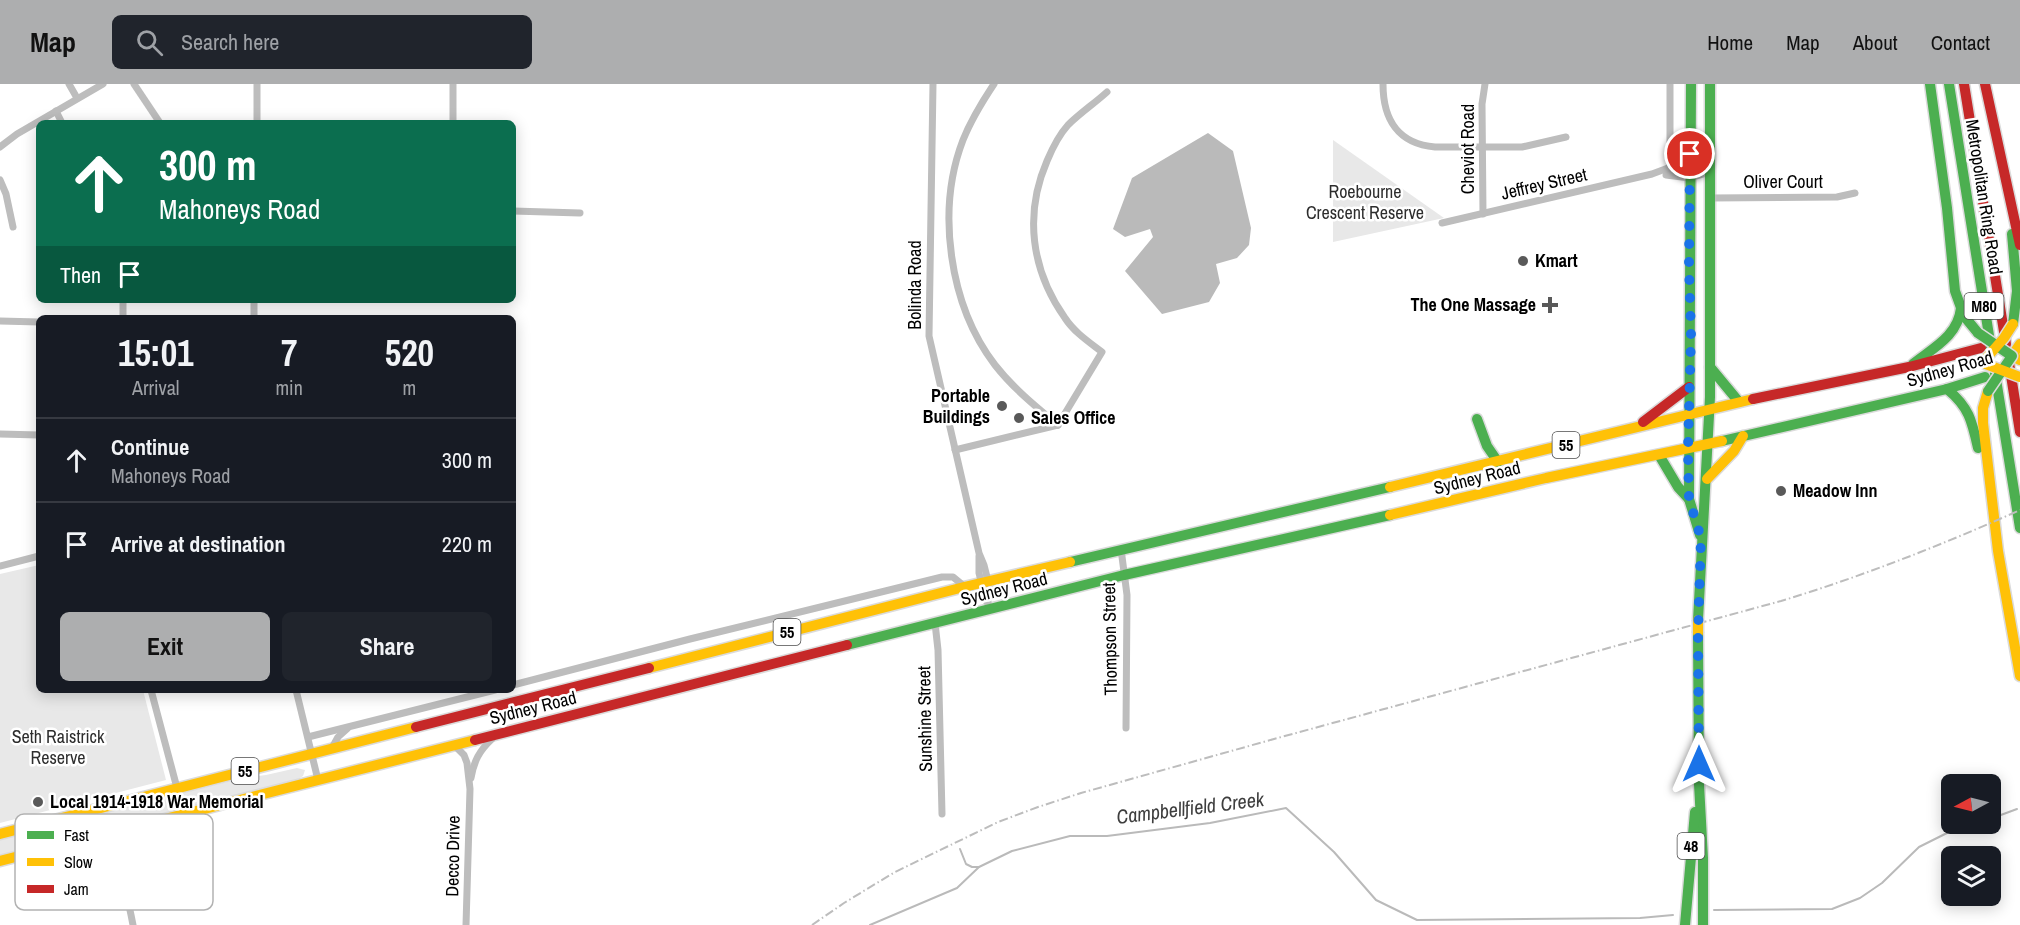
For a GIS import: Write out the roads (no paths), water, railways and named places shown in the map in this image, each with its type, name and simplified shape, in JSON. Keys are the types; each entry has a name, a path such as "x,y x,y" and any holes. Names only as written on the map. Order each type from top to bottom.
{"main road":[{"name":"48","path":"1691,84 1689,499 1701,538"},
{"name":"48","path":"1703,925 1698,620 1710,409 1710,84"},
{"path":"1930,84 1947,208 1955,291 1970,325 1978,333 1997,344 2018,349 1987,394 1983,423 1998,551 2020,676"},
{"name":"Metropolitan Ring Road","path":"1949,84 2020,528"},
{"name":"Metropolitan Ring Road","path":"1964,84 2020,432"},
{"path":"1984,84 2020,245"},
{"path":"1964,384 2007,334 2016,316 2019,286 2005,179"},
{"path":"1909,367 1952,333 1960,319 1961,308"},
{"path":"1691,335 1709,335"},
{"name":"Sydney Road","path":"77,814 1121,549 1498,462 1739,402 1909,367 1997,344 2018,349"},
{"path":"1961,354 2020,377"},
{"name":"Sydney Road","path":"184,814 1124,575 1545,478 1688,449 1947,389 2020,366"},
{"path":"1710,367 1739,402"},
{"path":"1633,428 1689,387"},
{"path":"1947,389 1960,398 1969,410 1993,508"},
{"path":"1477,419 1487,446 1498,462"},
{"path":"1707,479 1734,451 1743,436"},
{"path":"1659,455 1678,487 1689,499"},
{"name":"48","path":"1685,925 1699,784"},
{"name":"Sydney Road","path":"0,834 15,830"},
{"name":"Sydney Road","path":"0,861 15,857"}],"street":[{"path":"69,84 77,99"},
{"path":"41,120 102,84"},
{"path":"134,84 158,120"},
{"path":"256,120 257,84"},
{"path":"453,84 453,120"},
{"name":"Bolinda Road","path":"933,84 929,336 979,553 988,609"},
{"path":"994,84 979,106 963,140 948,205 951,251 959,292 977,337 995,364 1020,393 1058,425"},
{"path":"1383,84 1386,112 1395,128 1407,139 1428,147 1525,146 1566,137"},
{"name":"Cheviot Road","path":"1483,214 1483,96 1485,84"},
{"path":"1670,84 1670,171"},
{"path":"955,450 1058,425 1102,352 1075,330 1053,301 1038,263 1033,227 1034,202 1039,178 1053,147 1068,125 1107,92"},
{"path":"56,111 61,120"},
{"path":"0,147 36,123"},
{"path":"1670,171 1690,154"},
{"name":"Jeffrey Street","path":"1442,223 1652,174 1670,171 1690,178 1710,172"},
{"path":"0,180 6,194 13,227"},
{"name":"Oliver Court","path":"1710,198 1837,197 1855,193"},
{"path":"516,211 580,213"},
{"path":"0,321 36,322"},
{"path":"0,434 36,435"},
{"name":"Thompson Street","path":"1121,549 1127,595 1126,728"},
{"path":"0,566 36,557"},
{"name":"Sydney Road","path":"516,684 942,577 953,577 964,587"},
{"name":"Sunshine Street","path":"935,623 938,650 942,814"},
{"path":"720,632 724,648"},
{"path":"152,693 177,788"},
{"path":"297,693 318,780"},
{"name":"Sydney Road","path":"308,737 349,728 473,693"},
{"path":"477,693 482,710"},
{"path":"333,748 338,737 349,728"},
{"name":"Decco Drive","path":"470,789 476,759 483,747 499,734"},
{"name":"Decco Drive","path":"454,746 464,755 467,763 470,789 466,925"},
{"path":"129,910 133,925"}],"waterway":[{"name":"Campbellfield Creek","path":"870,925 957,888 979,867 1012,851 1070,836 1107,836 1210,823 1286,808 1334,852 1376,900 1417,920 1640,918 1673,915"},
{"name":"Campbellfield Creek","path":"2001,815 2017,809"},
{"name":"Campbellfield Creek","path":"1714,910 1832,909 1860,898 1882,883 1919,847 1945,834"},
{"path":"960,849 966,864 979,867"}],"railway":[{"path":"812,925 895,872 998,822 1038,807 1274,739 1781,601 1902,559 2020,510"}],"place":[{"name":"Kmart","path":"1523,261"},
{"name":"The One Massage","path":"1550,305"},
{"name":"Portable Buildings","path":"1002,406"},
{"name":"Sales Office","path":"1019,418"},
{"name":"Meadow Inn","path":"1781,491"},
{"name":"Local 1914-1918 War Memorial","path":"38,802"}],"park label":[{"name":"Roebourne Crescent Reserve","path":"1365,202"},
{"name":"Seth Raistrick Reserve","path":"58,747"}]}
